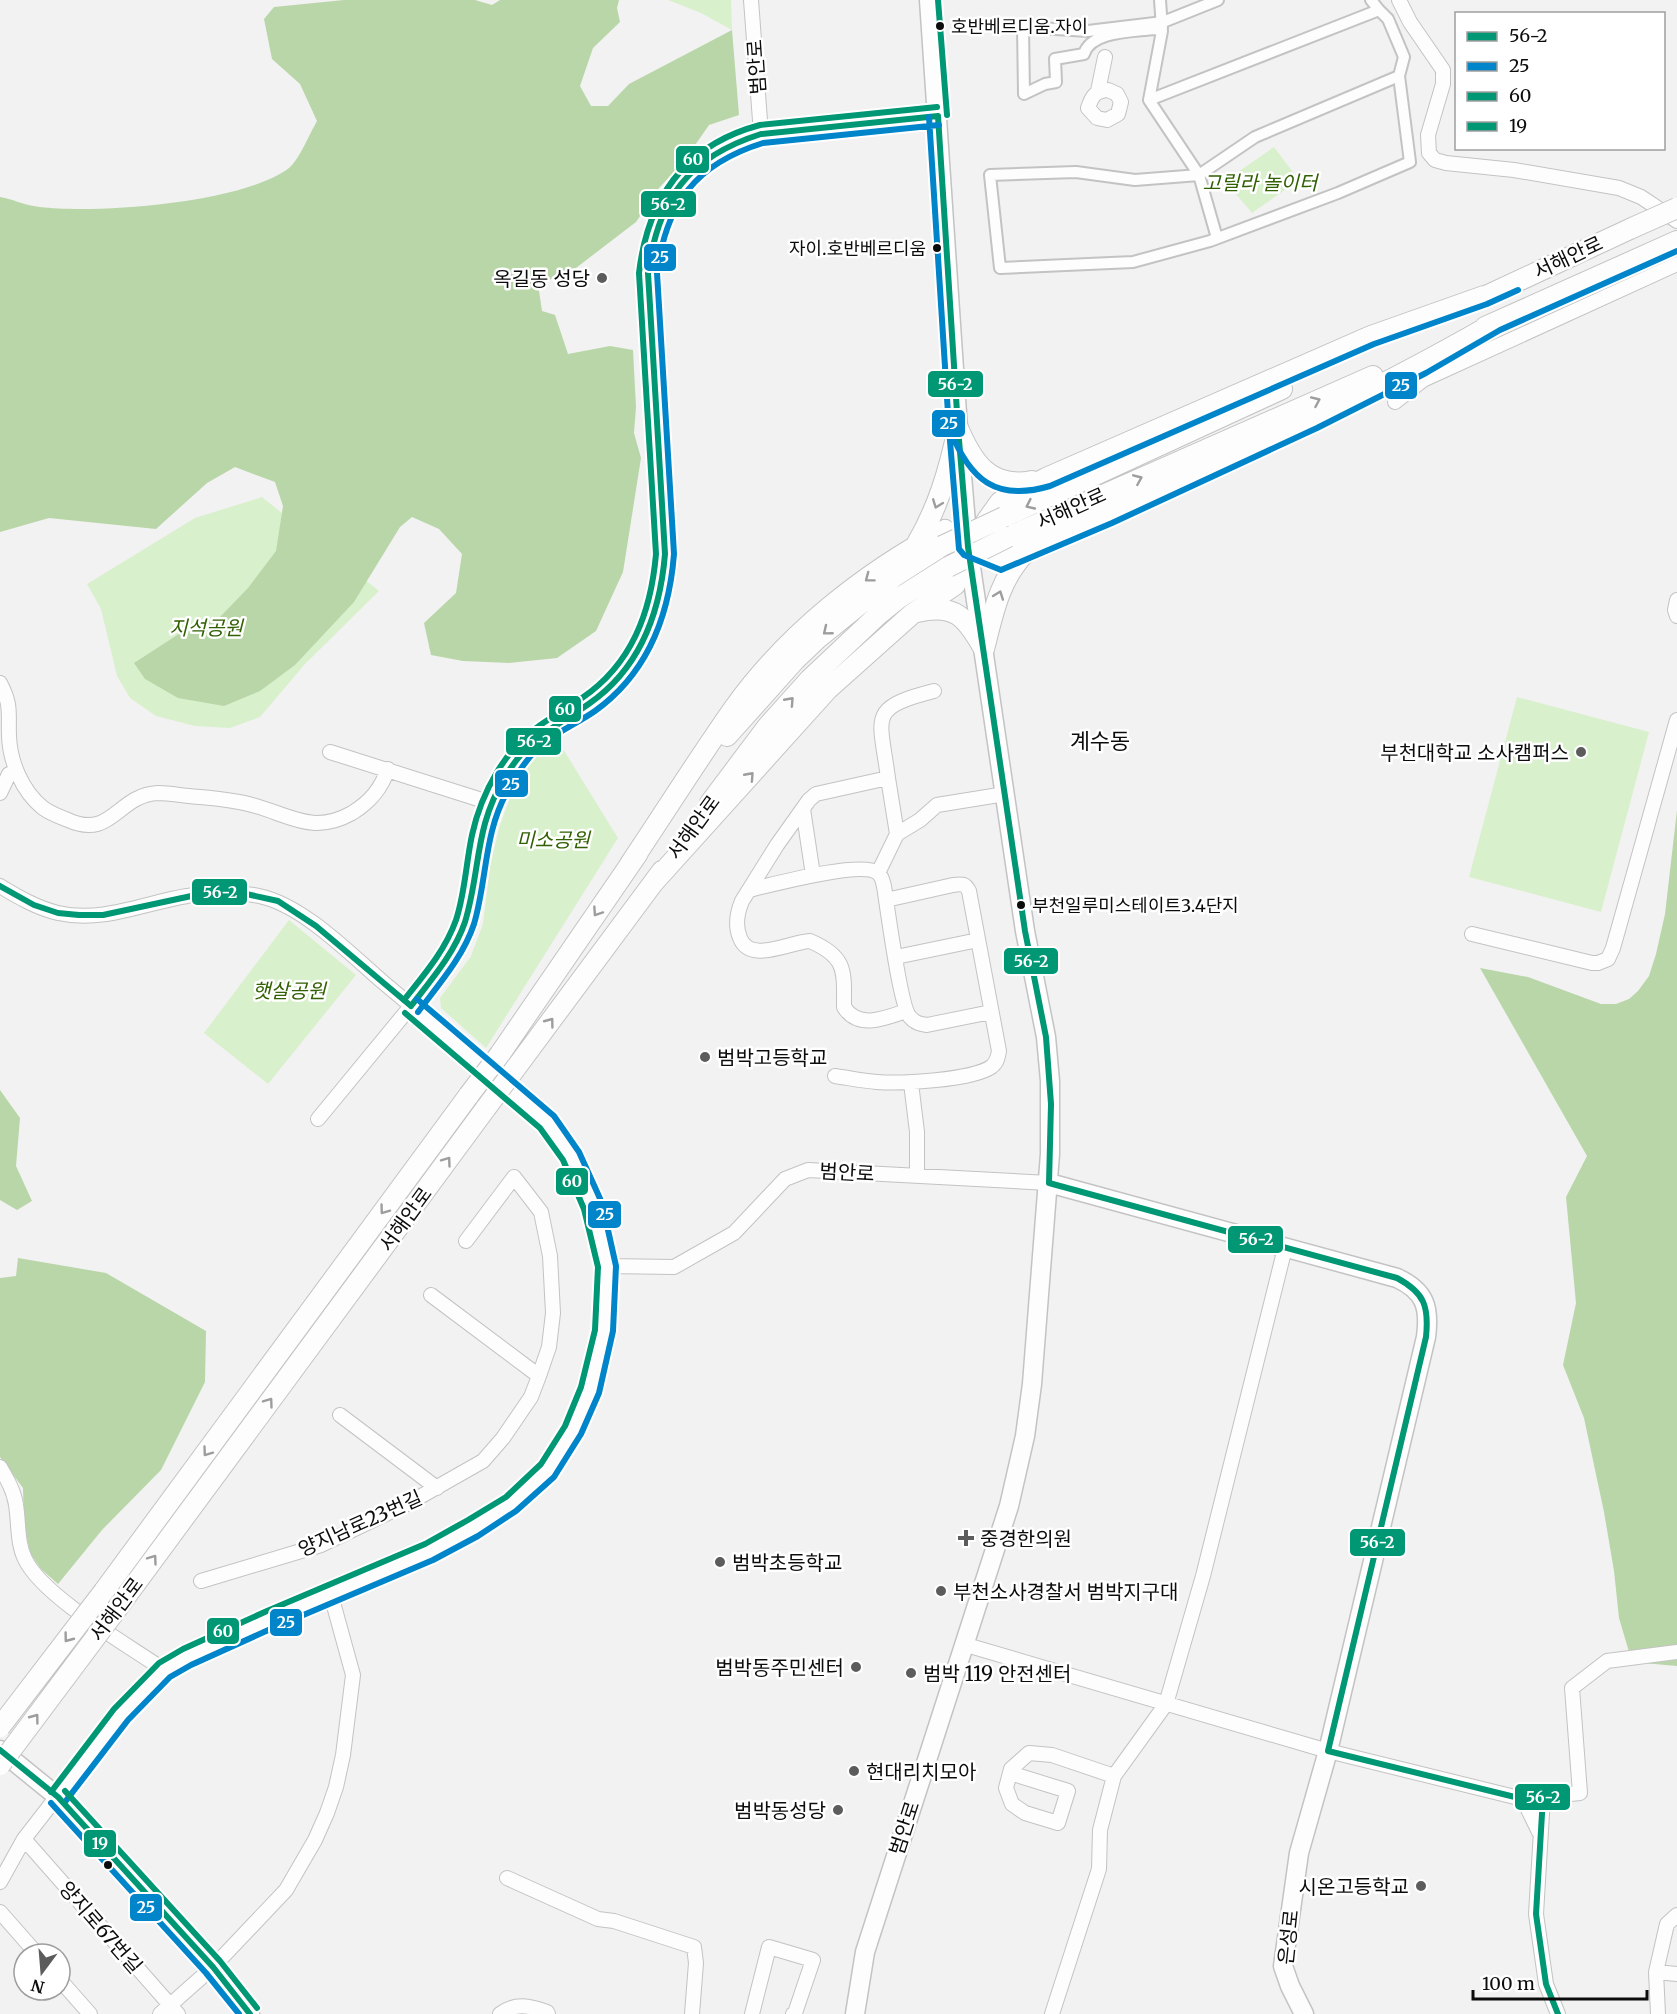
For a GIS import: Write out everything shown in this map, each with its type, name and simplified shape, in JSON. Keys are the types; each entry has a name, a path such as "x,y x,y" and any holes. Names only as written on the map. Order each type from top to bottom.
{"main road":[{"name":"서해안로","path":"0,1727 104,1591 500,1054 630,864 731,731 817,639 895,576 942,546 1677,208"},
{"name":"서해안로","path":"0,1765 748,752 810,679 878,615 899,598 948,567 1008,537 1677,241"},
{"path":"654,882 828,689 912,614 956,585 968,547 999,502 1046,478 1371,336 1484,296"},
{"path":"630,864 735,706 773,661 803,630 835,603 898,556 945,530 968,547 1003,561 1313,420 1422,364 1496,322"},
{"path":"958,428 974,458 984,471 994,478 1019,483 1046,478"},
{"path":"916,545 930,522 937,503 950,464 958,428"},
{"path":"984,649 1001,588 1016,562 1029,550"},
{"path":"912,614 934,608 947,609 965,621 984,649"}],"street":[{"name":"범안로","path":"751,0 761,134"},
{"name":"범안로","path":"855,2014 865,1952 1008,1506 1025,1436 1032,1384 1049,1183 1051,1104 1046,1037 1025,931 968,547 929,0"},
{"path":"1160,0 1162,27 1149,100 1199,175 1217,238"},
{"path":"1162,27 1088,31 1023,27 1024,94 1045,84 1056,82 1054,59 1084,54 1087,46 1097,38 1162,27 1218,0"},
{"path":"1371,0 1388,19 1404,57 1399,76 1410,162 1217,238 1133,262 1000,268 990,175 1076,172 1135,180 1199,175 1255,137 1399,76"},
{"path":"1399,0 1410,22 1443,70 1443,84 1428,135 1429,153 1435,160 1514,170 1619,188 1641,196 1677,221"},
{"path":"1149,100 1379,10"},
{"path":"1098,91 1105,57"},
{"path":"318,1119 411,1006 443,964 462,931 466,920 479,840 491,803 528,745 607,691 632,662 652,626 660,602 665,554 648,287 651,244 665,206 690,172 729,144 761,134 938,116"},
{"path":"1395,402 1423,380 1677,264"},
{"path":"1677,600 1675,610 1677,616"},
{"path":"0,683 9,703 9,737 20,779 44,808 57,816 86,826 95,826 103,822 133,800 158,793 225,799 252,804 299,821 330,824 364,806 383,782 388,769"},
{"path":"897,834 882,733 884,712 904,699 934,691"},
{"path":"1472,934 1592,963 1608,959 1617,937 1677,720"},
{"path":"330,752 491,803"},
{"path":"1,789 9,774"},
{"path":"888,777 816,794 803,809 749,890 738,911 736,922 744,946 750,951 760,952 810,941 832,954 841,965 845,977 844,1007 855,1019 864,1021 884,1018 906,1011"},
{"path":"878,873 897,834 920,820 937,805 1005,794"},
{"path":"803,809 813,875"},
{"path":"749,890 813,875 853,870 878,873 886,900 909,1017 918,1023 927,1025 991,1012"},
{"path":"836,1076 875,1082 911,1083 976,1073 991,1067 996,1062 999,1051 967,886 962,884 886,900"},
{"path":"0,886 34,905 58,913 79,915 103,915 210,892 237,892 278,901 316,926 547,1122 571,1156 593,1206 607,1266 604,1331 590,1390 573,1431 548,1470 511,1504 429,1552 271,1619 187,1657 164,1670 121,1714 24,1839 0,1882"},
{"path":"896,957 978,940"},
{"path":"911,1083 917,1132 917,1176"},
{"name":"범안로","path":"607,1266 674,1267 734,1233 785,1179 808,1170 1049,1183"},
{"path":"437,1488 483,1461 503,1438 531,1397 549,1347 553,1313 550,1257 541,1212 514,1177 466,1241"},
{"name":"은성로","path":"1049,1183 1382,1274 1407,1283 1422,1296 1428,1314 1426,1337 1328,1751 1304,1832 1284,1955 1285,1975 1304,2014"},
{"path":"1052,2014 1099,1869 1100,1830 1114,1776 1166,1704 1203,1576 1285,1248"},
{"path":"431,1295 539,1377"},
{"name":"양지남로23번길","path":"201,1581 321,1545 437,1488 340,1415"},
{"path":"0,1467 10,1484 16,1503 19,1538 24,1558 34,1573 58,1597 164,1670"},
{"path":"170,2011 286,1890 315,1840 336,1787 344,1755 353,1675 332,1595"},
{"path":"963,1644 1328,1751 1523,1799 1581,1793 1572,1688 1607,1661 1677,1652"},
{"path":"0,1750 58,1797 213,1966 250,2014"},
{"path":"1010,1773 1068,1791 1058,1823 1025,1813 1012,1804 1006,1788 1011,1769 1029,1753 1052,1755 1114,1776"},
{"path":"1543,1797 1536,1914 1546,1984 1558,2014"},
{"path":"1523,1799 1540,1835"},
{"name":"양지로67번길","path":"24,1839 170,2011"},
{"path":"507,1878 598,1919 614,1921 694,1947 696,1963 692,2014"},
{"path":"0,1912 26,1942"},
{"path":"1658,2014 1656,1972 1667,1924 1677,1915"},
{"path":"752,2014 769,1947 813,1960 793,2014"},
{"path":"1656,1972 1677,1974"},
{"path":"72,1994 90,2014"},
{"path":"500,2014 507,2008 526,2005 548,2014"}],"green space":[{"path":"344,0 475,0 492,5 500,0 619,0 617,8 620,22 593,48 580,86 591,106 608,106 629,84 732,30 739,115 709,125 684,161 659,188 636,222 572,271 538,284 542,311 555,315 568,354 610,346 633,350 636,407 634,433 641,458 623,572 596,631 557,658 509,663 463,661 431,655 424,623 456,593 462,554 439,529 412,517 400,527 354,602 295,665 260,691 224,706 178,698 145,679 134,663 185,630 220,617 248,588 276,551 283,506 275,482 235,467 207,483 156,529 49,518 0,532 0,197 40,207 65,209 132,207 205,198 239,190 267,180 289,168 317,121 300,84 272,59 264,19 274,7"},
{"path":"668,0 731,0 732,30 701,13"},
{"name":"고릴라 놀이터","path":"1274,147 1299,180 1252,213 1225,181"},
{"name":"지석공원","path":"262,497 379,591 305,664 260,717 230,728 195,726 156,716 130,698 117,676 101,609 87,584 195,518"},
{"path":"1517,697 1649,732 1601,912 1469,877"},
{"name":"미소공원","path":"555,736 618,838 486,1048 441,1008 440,998 471,956 483,924 490,867 499,828 512,792 527,764"},
{"path":"1677,810 1677,1666 1632,1662 1619,1618 1604,1512 1584,1418 1563,1365 1576,1303 1566,1197 1587,1156 1480,968 1528,977 1601,1004 1616,1004 1629,999 1649,976 1656,954 1665,914"},
{"name":"햇살공원","path":"289,920 356,975 268,1084 204,1033"},
{"path":"0,1090 20,1118 16,1166 32,1201 17,1210 0,1200"},
{"path":"18,1258 106,1273 206,1331 205,1382 161,1470 102,1530 58,1584 41,1569 30,1553 24,1522 23,1488 0,1457 0,1278 16,1276"}],"transit line":[{"name":"60","path":"938,0 947,115"},
{"name":"60","path":"404,1000 433,963 456,920 476,818 497,772 525,737 582,698 614,669 626,653 644,616 656,554 639,273 651,221 661,198 691,161 711,146 734,134 760,125 937,107"},
{"name":"56-2","path":"938,116 968,547 1025,931 1046,1037 1051,1104 1049,1183"},
{"name":"56-2","path":"411,1006 455,945 465,922 483,831 495,796 505,777 533,742 590,703 622,673 644,638 652,618 658,598 665,554 648,273 660,223 669,203 681,184 714,155 761,134 938,116"},
{"name":"25","path":"929,117 959,549 964,555 1001,570 1112,523 1317,428 1426,373 1500,330 1677,251"},
{"name":"25","path":"418,1012 464,948 474,924 494,824 507,792 518,773 531,755 548,740 595,711 629,679 653,642 661,621 667,600 674,554 657,273 661,248 677,207 688,190 719,162 763,143 939,125"},
{"name":"25","path":"950,430 966,462 987,483 1014,491 1050,486 1374,344 1487,304 1518,290"},
{"name":"56-2","path":"0,886 34,905 58,913 79,915 103,915 210,892 237,892 278,901 316,926 411,1006"},
{"name":"25","path":"65,1802 128,1720 170,1677 191,1665 275,1627 433,1560 478,1536 516,1511 554,1477 581,1434 599,1393 613,1331 616,1266 602,1203 579,1152 554,1116 417,999"},
{"name":"60","path":"51,1792 114,1709 159,1663 183,1649 267,1611 425,1544 468,1520 506,1497 541,1464 565,1426 581,1387 595,1330 598,1267 584,1209 563,1160 540,1128 405,1013"},
{"name":"56-2","path":"1049,1183 1397,1278 1414,1289 1423,1302 1427,1317 1426,1337 1328,1751"},
{"name":"19","path":"0,1750 58,1797 213,1967 250,2014"},
{"name":"56-2","path":"1328,1751 1523,1799 1543,1797 1536,1914 1546,1984 1558,2014"},
{"name":"60","path":"65,1791 220,1961 257,2008"},
{"name":"25","path":"51,1803 206,1973 239,2014"}],"place":[{"name":"호반베르디움.자이","path":"940,26"},
{"name":"자이.호반베르디움","path":"937,248"},
{"name":"옥길동 성당","path":"602,278"},
{"name":"부천대학교 소사캠퍼스","path":"1581,752"},
{"name":"부천일루미스테이트3.4단지","path":"1021,905"},
{"name":"범박고등학교","path":"705,1057"},
{"name":"중경한의원","path":"966,1538"},
{"name":"범박초등학교","path":"720,1562"},
{"name":"부천소사경찰서 범박지구대","path":"941,1591"},
{"name":"범박동주민센터","path":"856,1667"},
{"name":"범박 119 안전센터","path":"911,1673"},
{"name":"현대리치모아","path":"854,1771"},
{"name":"범박동성당","path":"838,1810"},
{"name":"시온고등학교","path":"1421,1886"}],"district":[{"name":"계수동","path":"1100,741"}]}
